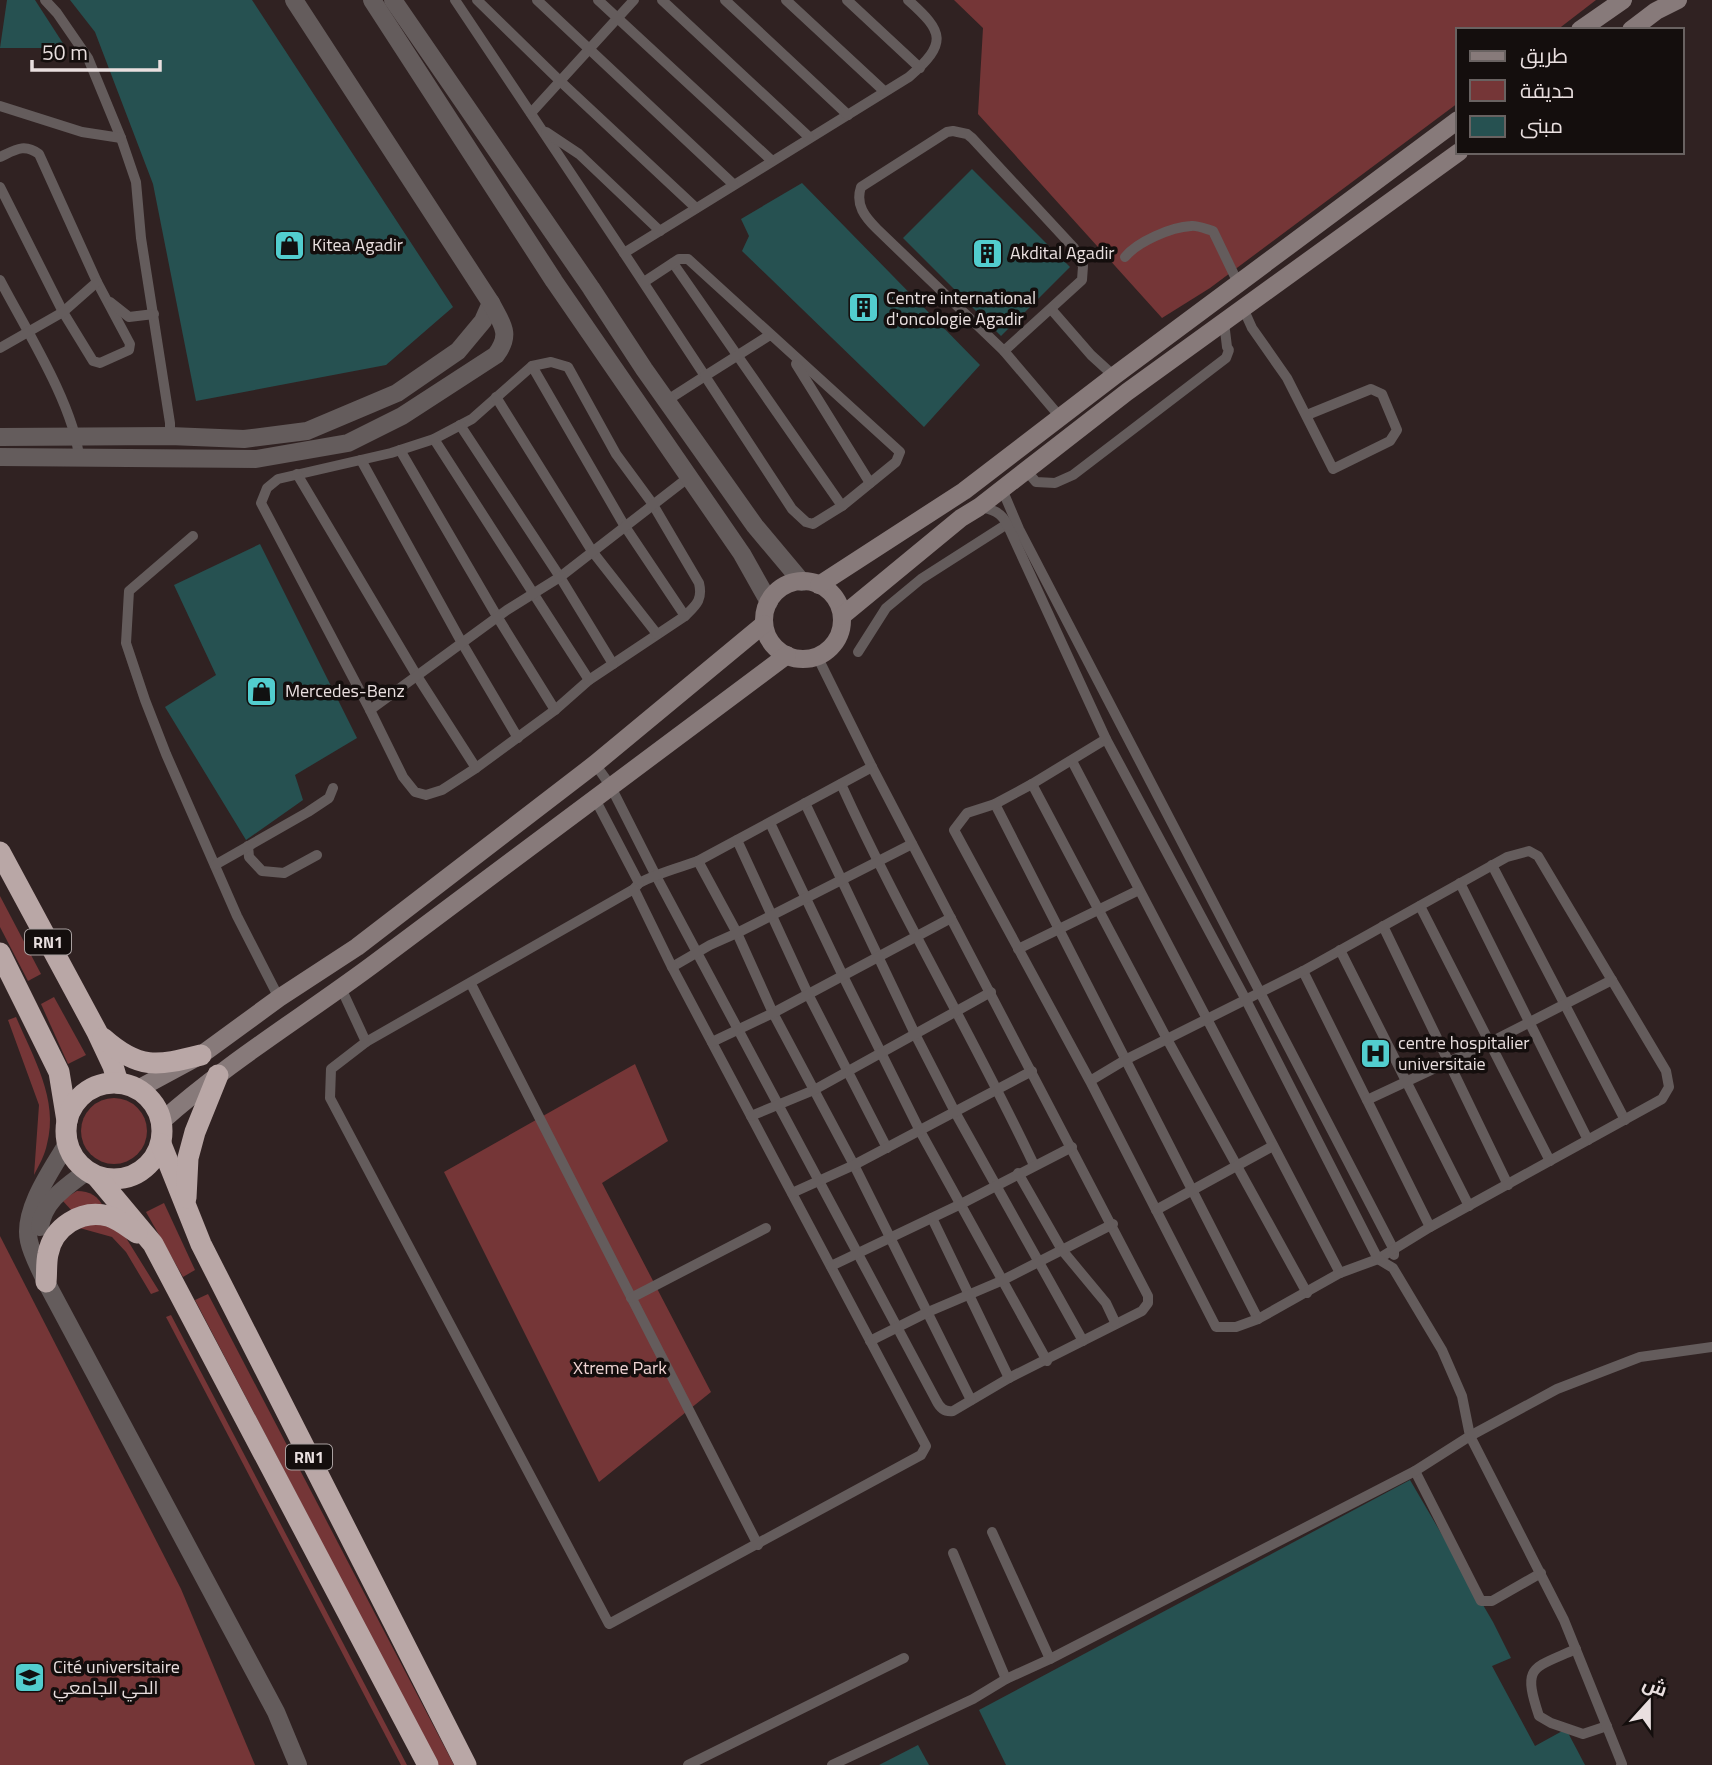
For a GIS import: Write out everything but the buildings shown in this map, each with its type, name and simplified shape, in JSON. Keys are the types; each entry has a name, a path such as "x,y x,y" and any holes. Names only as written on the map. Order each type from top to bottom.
{"highway":[{"name":"RN1","path":"0,852 113,1066 128,1086 153,1102 162,1121 161,1144 201,1244 466,1765"},
{"name":"RN1","path":"0,953 59,1072 67,1121 67,1144 72,1154 153,1244 428,1765"},
{"path":"97,1032 121,1054 135,1061 162,1063 201,1055"},
{"path":"185,1207 188,1158 195,1132 218,1075"},
{"path":"67,1121 80,1097 97,1086 128,1086"},
{"path":"92,1174 110,1180 137,1175 156,1157 161,1144"},
{"path":"42,1274 53,1240 65,1225 78,1218 98,1215 112,1218 153,1244"}],"street":[{"path":"0,457 257,458 348,443 402,416 496,355 504,344 505,329 491,303 294,0"},
{"path":"372,0 554,281 754,573 769,602"},
{"path":"393,0 666,401 755,526 811,583 835,598 842,617 836,641 826,652 817,656 797,658 787,655 772,642 764,624 769,602 780,588 789,584 811,583 964,491 1456,122"},
{"path":"1583,28 1623,0"},
{"path":"1634,28 1656,11 1678,0"},
{"path":"842,617 961,518 979,508 1127,392 1456,154"},
{"path":"0,437 170,436 244,439 307,430 397,393 458,351 483,321 491,303"},
{"path":"1114,376 1127,392"},
{"path":"128,1086 201,1055 279,998 357,947 594,764 764,624"},
{"path":"162,1121 196,1090 341,988 787,655"},
{"path":"67,1144 38,1195 30,1216 29,1241 42,1274 276,1713 298,1765"},
{"path":"42,1274 40,1223 45,1209 63,1189 92,1174"}],"lane":[{"path":"45,0 88,58 136,182 141,238 170,436"},
{"path":"455,0 797,515 813,524 842,506 896,463 900,452 688,259 683,258 673,263 644,282"},
{"path":"477,0 559,81 696,208"},
{"path":"537,0 733,184"},
{"path":"598,0 771,160"},
{"path":"531,113 634,0"},
{"path":"662,0 809,137"},
{"path":"725,0 848,115"},
{"path":"786,0 884,91"},
{"path":"847,0 920,68"},
{"path":"624,253 920,68 934,49 935,29 932,22 908,0"},
{"path":"0,106 82,132 121,138"},
{"path":"540,128 579,154 660,231"},
{"path":"1003,351 1082,280 1083,266 1080,257 967,134 947,132 861,187 858,196 860,207 866,218 1003,351 1061,418"},
{"path":"0,157 19,148 30,147 38,154 97,282 130,344 129,350 100,363 93,361 63,312 0,187"},
{"path":"1125,257 1131,250 1156,235 1192,226 1213,231 1239,285"},
{"path":"673,263 842,506"},
{"path":"0,280 43,360 77,438 79,457"},
{"path":"0,348 63,312 97,282"},
{"path":"108,300 130,317 154,314"},
{"path":"1243,308 1252,328 1287,378 1333,469 1390,441 1397,430 1382,394 1371,389 1307,415"},
{"path":"1051,309 1091,355 1114,376"},
{"path":"1026,470 1036,482 1055,483 1073,475 1226,358 1230,350 1227,348 1224,322"},
{"path":"666,401 770,335"},
{"path":"789,352 870,483"},
{"path":"551,362 568,367 616,454 652,503 699,583 702,593 698,604 685,616 589,680 555,710 476,768 442,790 426,795 415,792 402,777 370,710 261,503 267,488 278,479 361,460 434,439 472,419 496,397 532,366 551,362"},
{"path":"532,366 624,525 685,616"},
{"path":"496,397 592,551 657,634"},
{"path":"460,425 560,577 613,664"},
{"path":"434,439 589,680"},
{"path":"400,450 555,710"},
{"path":"361,460 518,738"},
{"path":"297,474 417,676 476,768"},
{"path":"370,710 532,593 560,577 688,477"},
{"path":"1002,489 1106,739 1246,1000 1378,1259 1394,1268 1442,1350 1462,1396 1470,1436 1541,1573 1576,1649 1621,1765"},
{"path":"979,508 991,509 1002,516 1038,577 1394,1250 1394,1268"},
{"path":"858,652 886,608 921,579 1007,524"},
{"path":"193,536 130,591 126,643 166,754 237,916 279,998"},
{"path":"594,764 610,785 654,874 940,1408 947,1412 953,1411 1009,1378 1047,1361 1115,1322 1142,1311 1148,1303 1148,1296 1113,1224 872,767 817,656"},
{"path":"1090,1081 1206,1018 1303,971 1507,857 1530,851 1538,856 1666,1071 1669,1087 1662,1099 1430,1227 1378,1259 1340,1273 1258,1319 1236,1327 1216,1327 1090,1081 954,830 967,813 995,804 1106,739"},
{"path":"1072,761 1340,1273"},
{"path":"594,797 636,886 672,967 926,1446 921,1455 609,1624 330,1098 331,1069 366,1042 471,984 636,886 654,874 698,861 872,767"},
{"path":"841,784 955,1012 998,1089 1034,1165"},
{"path":"1032,784 1167,1039 1307,1293"},
{"path":"215,865 308,813 328,798 333,789"},
{"path":"805,803 955,1112 1083,1341"},
{"path":"995,804 1258,1319"},
{"path":"770,822 842,976 883,1052 920,1131 1047,1361"},
{"path":"737,840 808,995 887,1148"},
{"path":"672,967 696,952 912,844"},
{"path":"248,846 249,857 262,871 284,873 317,855"},
{"path":"698,861 737,933 773,1013 854,1165 971,1400"},
{"path":"1492,865 1625,1120"},
{"path":"1460,883 1588,1140"},
{"path":"1018,949 1139,890"},
{"path":"1420,906 1550,1161"},
{"path":"712,1042 808,995 951,918"},
{"path":"1383,926 1508,1185"},
{"path":"1340,950 1469,1206"},
{"path":"1303,971 1430,1227"},
{"path":"1367,1100 1489,1043 1612,980"},
{"path":"471,984 758,1545"},
{"path":"341,988 366,1042"},
{"path":"751,1116 814,1090 990,992"},
{"path":"792,1193 854,1165 1032,1071"},
{"path":"1156,1210 1273,1146"},
{"path":"831,1266 1072,1147"},
{"path":"1018,1173 1062,1250 1106,1303 1115,1322"},
{"path":"932,1218 1009,1378"},
{"path":"870,1341 1113,1224"},
{"path":"631,1298 766,1228"},
{"path":"832,1765 973,1699 1006,1679 1050,1659 1415,1471 1470,1436 1557,1389 1640,1357 1712,1347"},
{"path":"1415,1471 1481,1601 1492,1601 1541,1573"},
{"path":"992,1532 1050,1659"},
{"path":"953,1553 1006,1679"},
{"path":"1576,1649 1537,1667 1532,1674 1531,1690 1539,1716 1550,1723 1583,1734 1607,1726"},
{"path":"688,1765 904,1658"}],"green space":[{"path":"954,0 1596,0 1560,28 1456,28 1456,104 1210,288 1162,318 978,114 983,28"},
{"path":"0,896 41,974 28,981 0,927"},
{"path":"54,997 86,1055 68,1064 41,1004"},
{"path":"16,1017 42,1079 50,1111 46,1148 34,1175 39,1105 8,1020"},
{"name":"Xtreme Park","path":"635,1064 668,1141 602,1183 711,1392 599,1482 444,1172"},
{"path":"114,1098 137,1108 147,1131 137,1154 114,1164 91,1154 81,1131 91,1108"},
{"path":"77,1191 93,1195 104,1208 73,1212 62,1200"},
{"path":"164,1203 195,1270 183,1277 146,1212"},
{"path":"100,1221 123,1233 159,1291 151,1294 126,1252 112,1237 76,1227"},
{"path":"0,1236 181,1589 255,1765 0,1765"},
{"path":"208,1294 454,1765 438,1765 195,1300"},
{"path":"171,1315 407,1765 401,1765 166,1317"}],"place":[{"name":"Kitea Agadir","path":"289,245"},
{"name":"Akdital Agadir","path":"987,253"},
{"name":"Centre international d'oncologie Agadir","path":"863,308"},
{"name":"Mercedes-Benz","path":"262,691"},
{"name":"centre hospitalier universitaie","path":"1375,1053"},
{"name":"Cité universitaire الحي الجامعي","path":"30,1677"}]}
